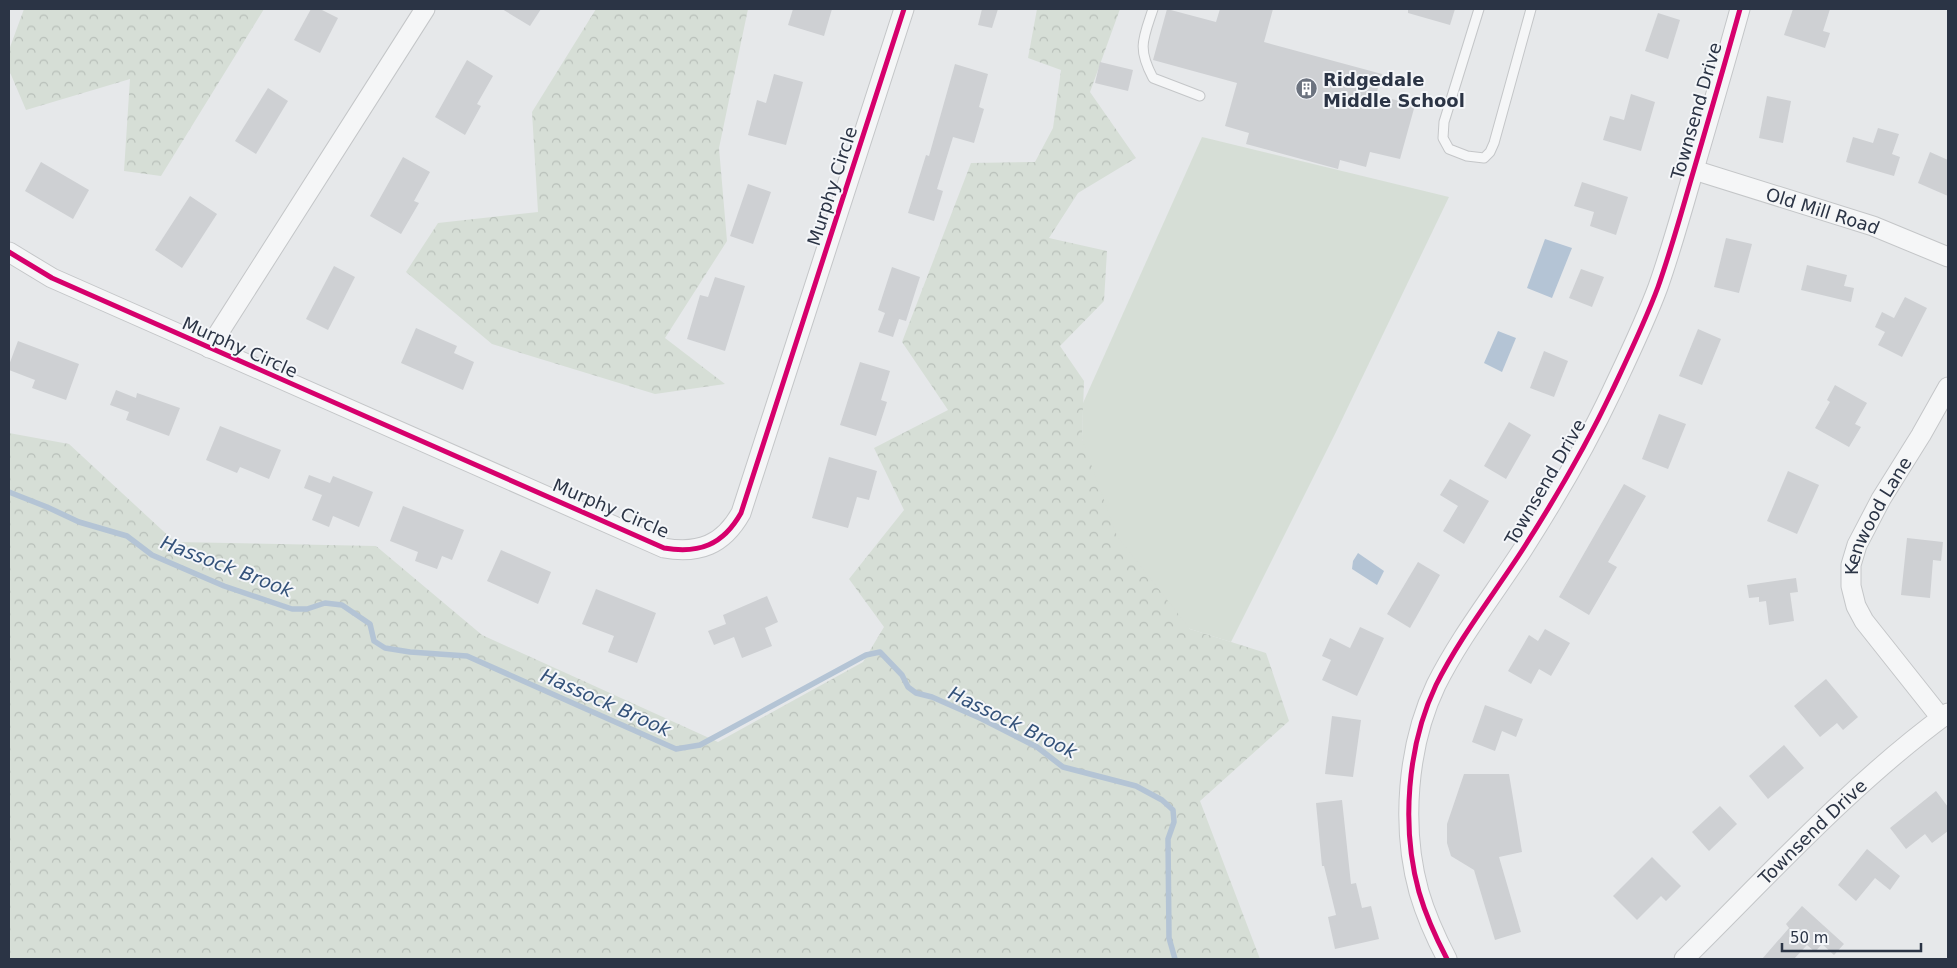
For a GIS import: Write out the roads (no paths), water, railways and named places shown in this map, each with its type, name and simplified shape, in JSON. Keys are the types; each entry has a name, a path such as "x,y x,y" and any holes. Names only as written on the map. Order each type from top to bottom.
{"street":[{"name":"Murphy Circle","path":"209,348 425,9"},
{"name":"Murphy Circle","path":"9,252 52,278 664,548 697,549 710,545 724,536 735,524 741,513 904,9"},
{"name":"Townsend Drive","path":"1447,959 1431,928 1422,901 1411,855 1409,822 1410,788 1414,755 1425,714 1435,686 1523,549 1569,472 1610,394 1658,286 1694,170 1740,9"},
{"name":"Old Mill Road","path":"1694,170 1873,226 1948,257"},
{"name":"Kenwood Lane","path":"1945,715 1864,621 1856,606 1851,586 1851,565 1857,544 1881,499 1948,387"},
{"name":"Townsend Drive","path":"1684,959 1833,811 1891,757 1945,715"}],"lane":[{"path":"1153,9 1142,42 1144,62 1153,78 1200,96"},
{"path":"1479,9 1444,122 1443,138 1449,149 1467,156 1484,158 1494,144 1531,9"}],"water":[{"path":"1545,239 1572,248 1552,298 1527,288"},
{"path":"1498,331 1516,338 1502,372 1484,363"},
{"path":"1358,553 1384,571 1377,585 1352,569 1353,561"}],"waterway":[{"name":"Hassock Brook","path":"9,492 79,522 127,536 152,555 224,586 292,609 307,609 325,603 342,605 370,624 374,641 385,648 410,652 467,656 676,749 700,745 866,655 880,652 902,675 908,687 916,693 932,697 982,719 1037,747 1063,767 1136,786 1162,800 1173,810 1174,822 1168,839 1169,938 1175,959"}],"place":[{"name":"Ridgedale Middle School","path":"1307,89"}]}
